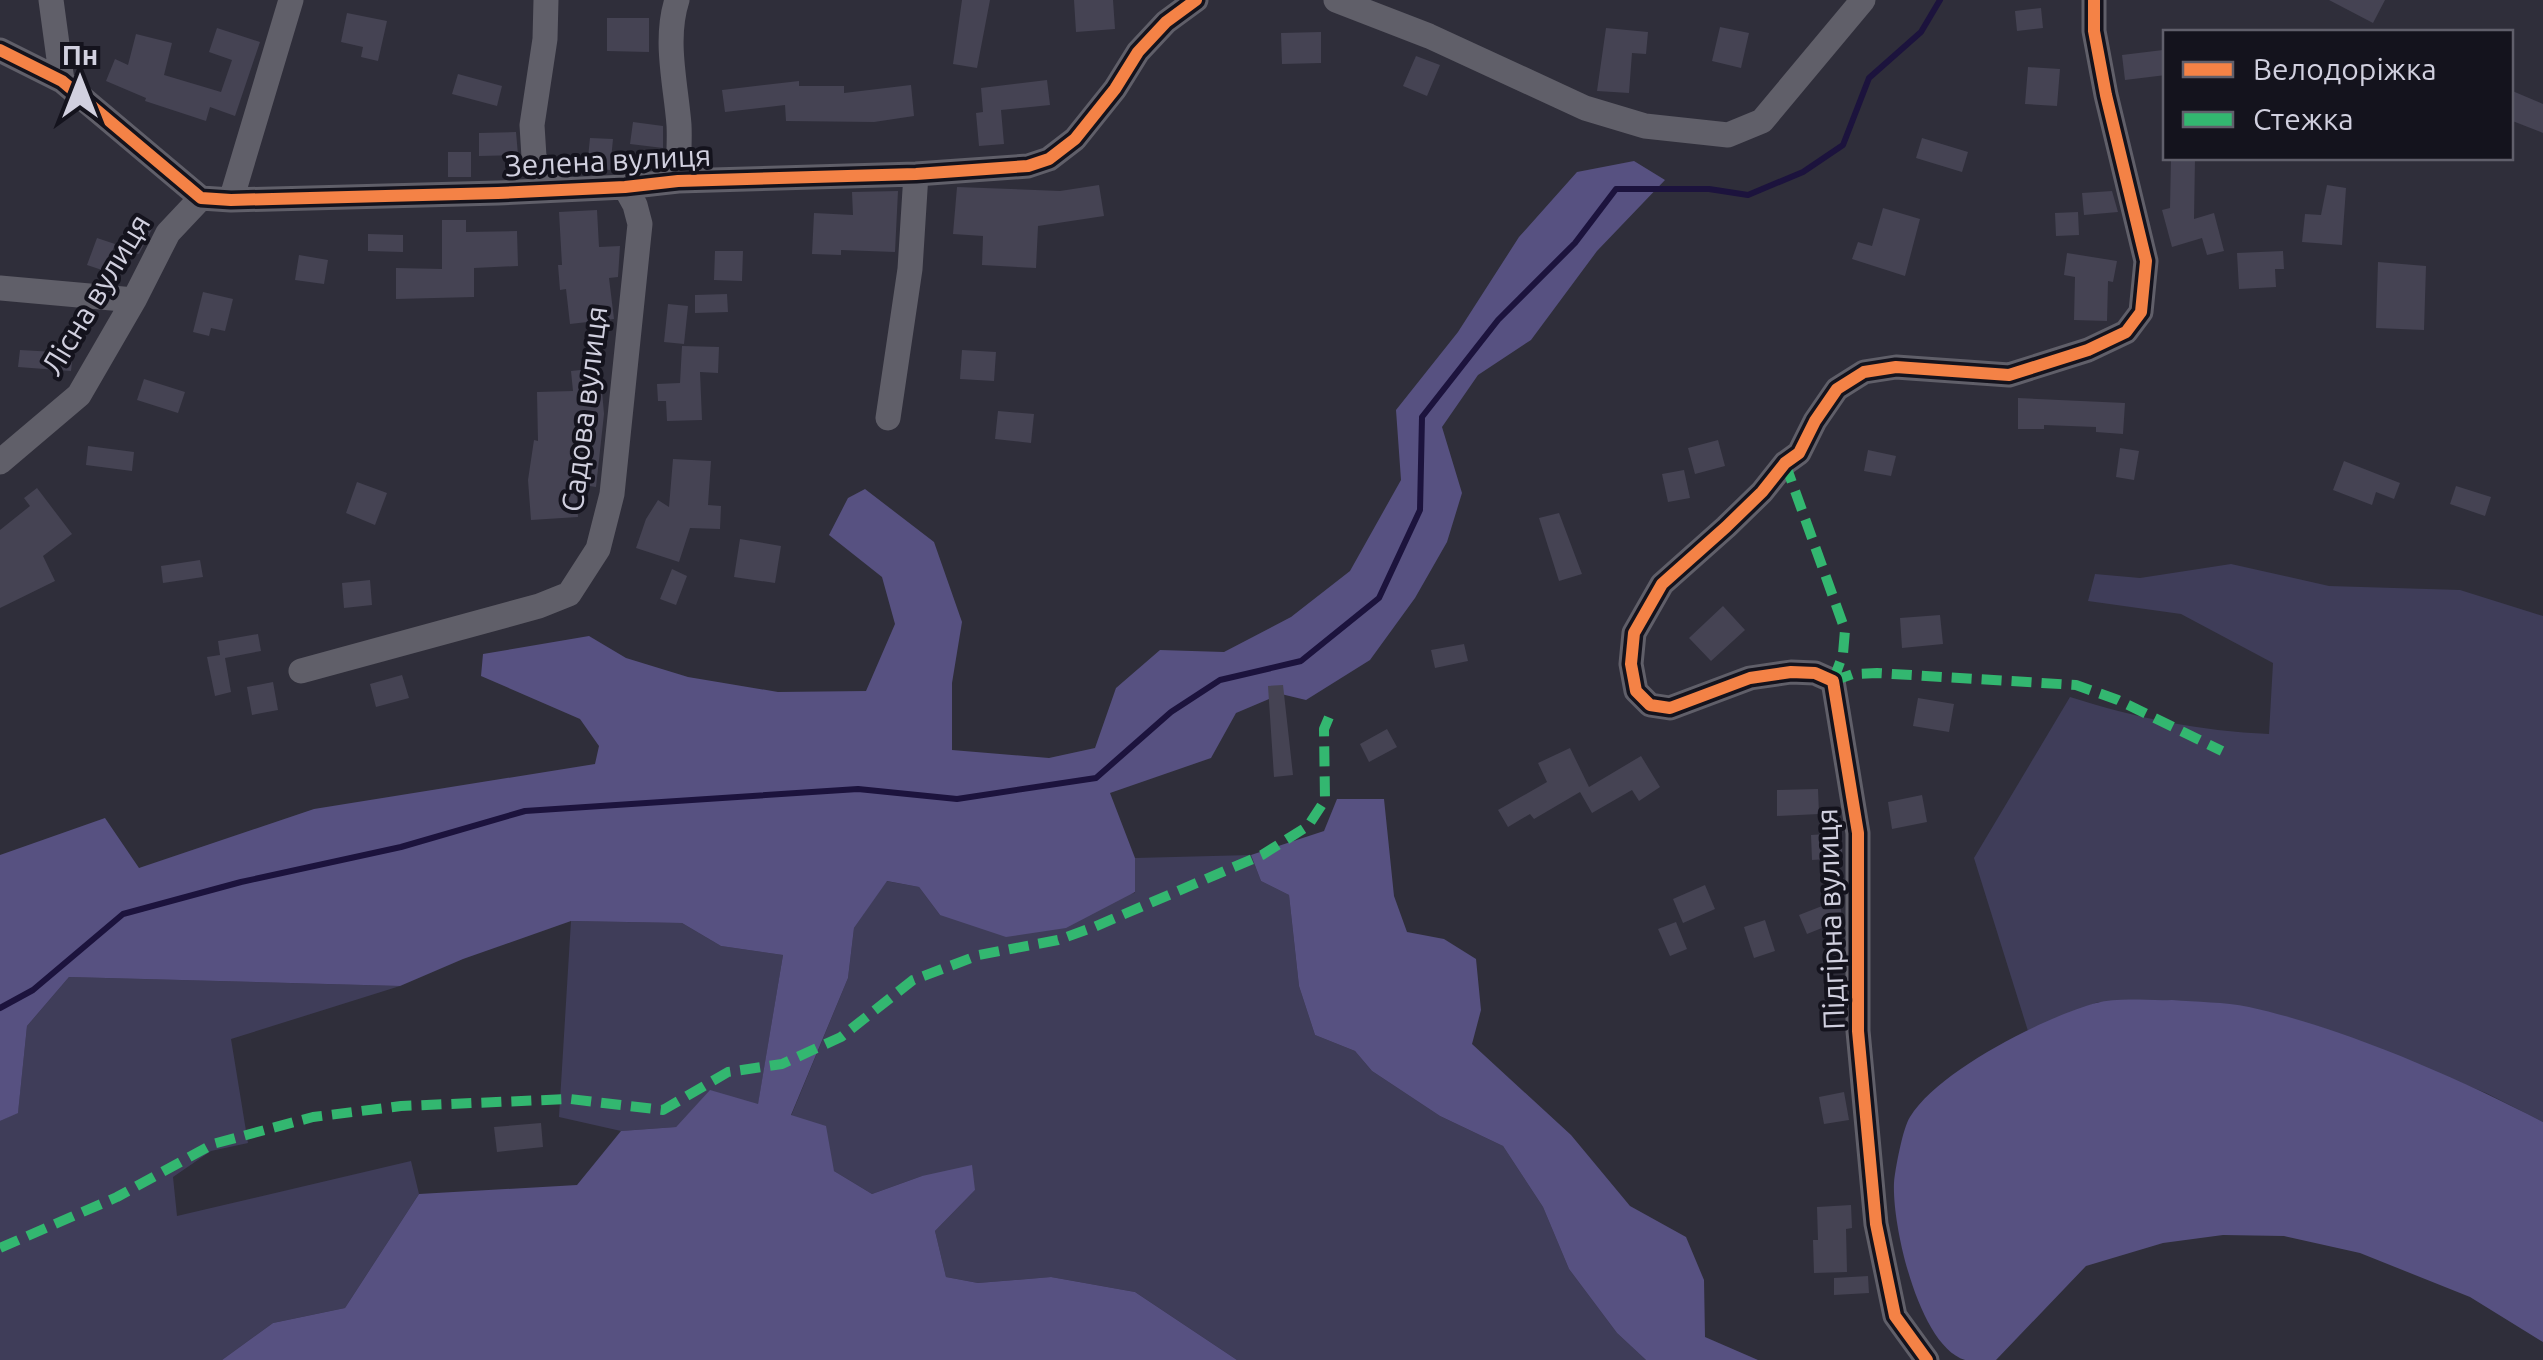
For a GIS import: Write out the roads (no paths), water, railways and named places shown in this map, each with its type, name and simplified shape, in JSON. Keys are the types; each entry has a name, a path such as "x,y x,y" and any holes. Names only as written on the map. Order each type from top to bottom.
{"street":[{"path":"51,0 62,81"},
{"path":"231,200 290,0"},
{"path":"546,0 546,38 532,126 534,157 544,176 565,188"},
{"path":"676,0 672,76 679,127 678,181"},
{"name":"Зелена вулиця","path":"200,198 498,193 1028,166 1050,158 1076,139 1138,52 1166,22 1196,0"},
{"path":"1336,0 1430,36 1585,108 1645,126 1728,135 1762,121 1863,0"},
{"name":"Підгірна вулиця","path":"1927,1360 1895,1316 1876,1224 1858,1031 1858,833 1833,681 1815,674 1791,672 1750,678 1670,708 1650,705 1636,691 1631,664 1634,633 1662,584 1762,492 1785,463 1800,453 1815,420 1837,388 1864,372 1896,367 2009,375 2088,350 2126,332 2141,312 2146,260 2106,95 2094,31 2094,0"},
{"path":"0,50 62,81 200,198"},
{"path":"888,418 910,269 916,174"},
{"name":"Садова вулиця","path":"301,670 539,606 568,594 586,572 598,549 612,494 640,224 625,187"},
{"name":"Лісна вулиця","path":"0,462 79,395 168,233 200,198"},
{"path":"0,288 134,300"}],"waterway":[{"path":"0,1008 33,990 123,914 241,882 401,847 525,811 858,789 957,799 1096,778 1171,712 1220,680 1301,661 1379,598 1420,510 1422,417 1498,320 1575,243 1616,189 1709,189 1748,195 1803,172 1843,145 1869,78 1921,32 1940,0"}]}
